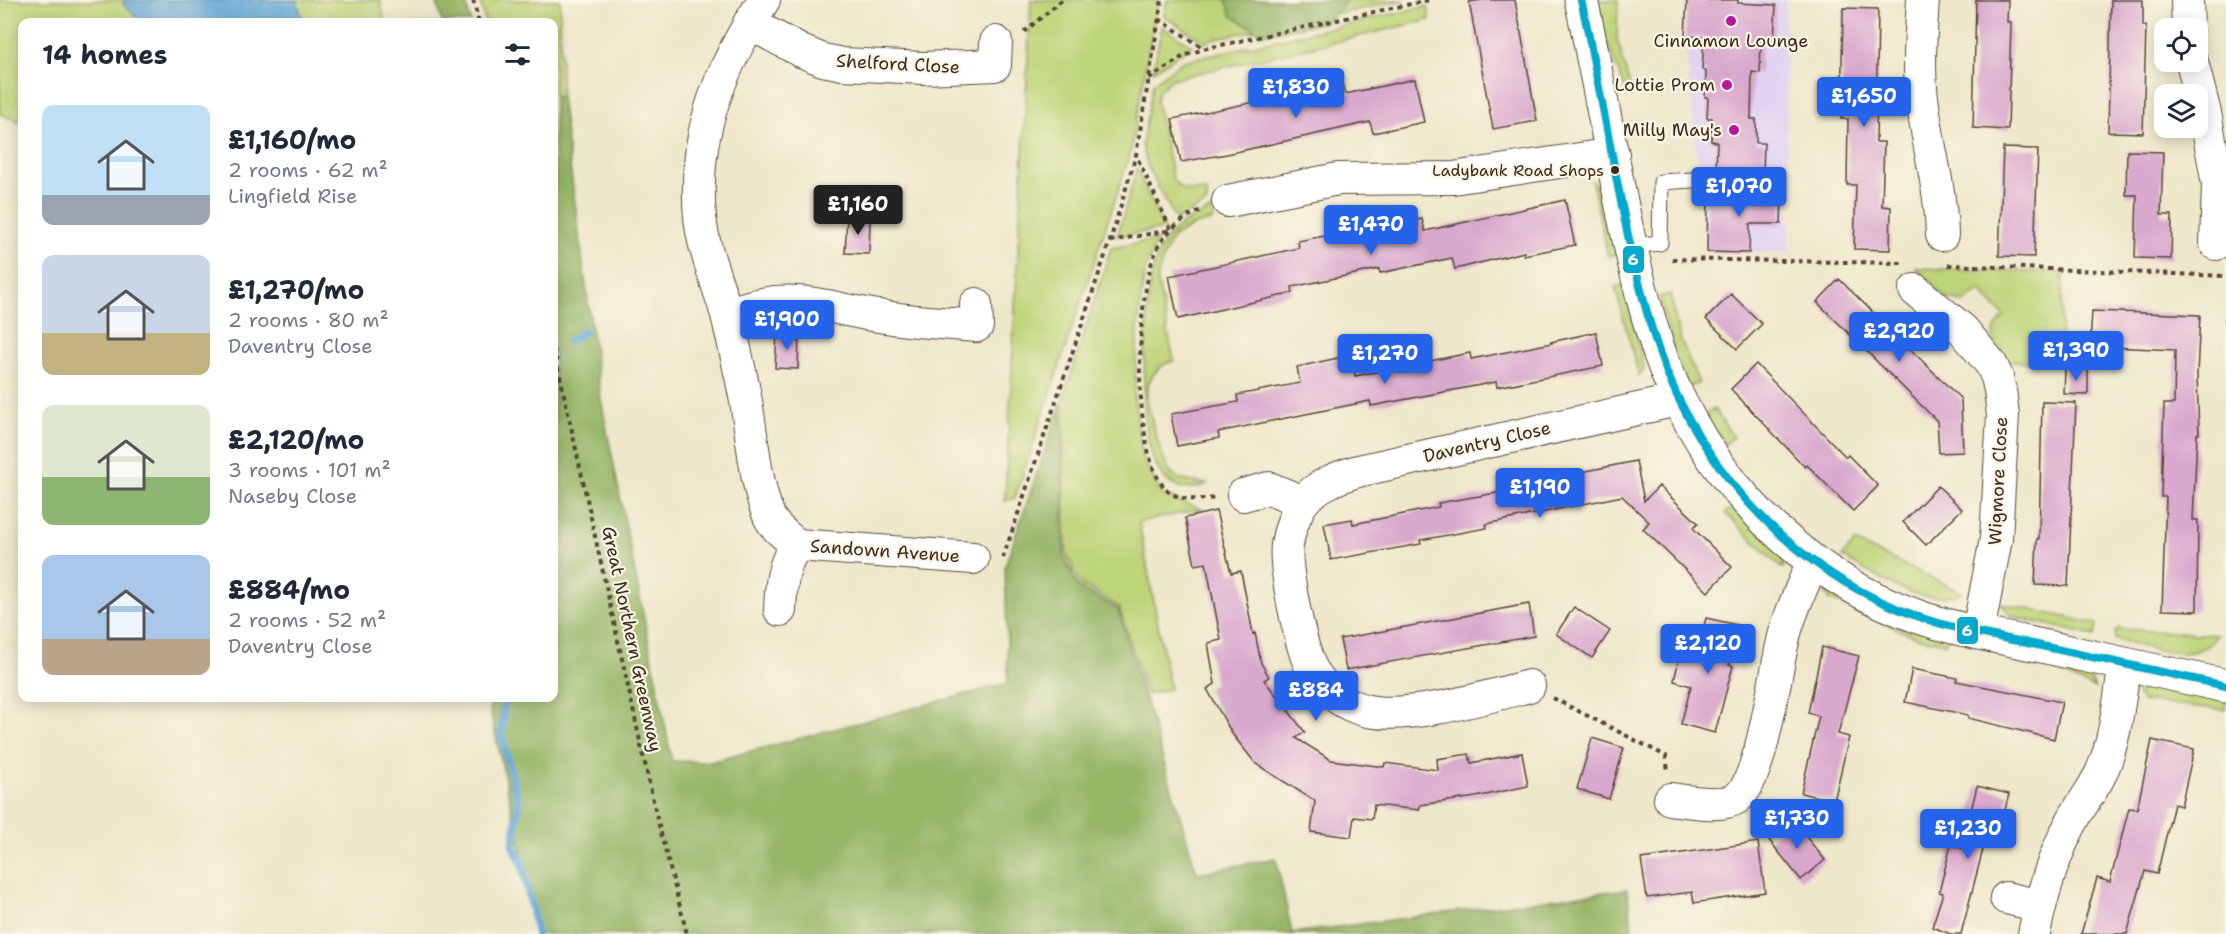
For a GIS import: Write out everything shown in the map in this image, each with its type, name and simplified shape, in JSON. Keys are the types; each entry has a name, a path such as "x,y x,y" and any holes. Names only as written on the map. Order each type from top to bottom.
{"street":[{"path":"1581,0 1631,246 1656,345 1678,400 1706,450 1733,485 1770,526 1813,561 1850,584 1903,611 1938,623 2226,686"},
{"path":"1923,0 1920,68 1922,98 1941,209 1942,235"},
{"path":"2187,0 2188,18"},
{"name":"Shelford Close","path":"757,11 801,51 823,60 843,64 923,68 995,65 996,42"},
{"name":"Sandown Avenue","path":"757,11 727,63 710,112 700,162 699,205 703,239 727,314 744,392 761,490 769,517 777,528 797,545 973,558"},
{"path":"2195,72 2205,113 2218,184 2216,244"},
{"path":"1228,201 1338,179 1453,178 1613,154"},
{"name":"Wigmore Close","path":"1915,290 1963,330 1990,364 2000,390 2003,415 1996,539 1978,632"},
{"path":"727,314 746,306 802,301 884,317 977,326 976,304"},
{"name":"Daventry Close","path":"1529,686 1455,704 1393,713 1364,710 1337,697 1314,672 1306,657 1286,560 1290,532 1303,502 1315,491 1329,483 1358,471 1678,400"},
{"path":"1243,495 1269,488 1303,502"},
{"name":"Sandown Avenue","path":"780,610 781,588 786,565 789,554 797,545"},
{"path":"1670,799 1725,802 1735,799 1745,791 1756,766 1776,669 1792,608 1813,561"},
{"path":"2006,898 2037,920 2044,887 2062,841 2102,772 2111,740 2125,664"}],"lane":[{"path":"1631,246 1660,243 1661,182 1707,179 1773,183"}],"path":[{"path":"473,0 477,18"},
{"path":"996,42 1024,32 1062,0"},
{"path":"973,558 1002,560 1110,241 1136,154 1162,0"},
{"path":"1148,80 1184,56 1203,49 1429,0"},
{"path":"1159,19 1203,49"},
{"path":"1136,154 1171,230"},
{"path":"1228,201 1192,214 1162,239 1155,253 1148,274 1141,358 1141,396 1146,445 1155,471 1164,486 1172,493 1198,500 1243,495"},
{"path":"1110,241 1171,230"},
{"path":"2226,318 2226,324"},
{"name":"Great Northern Greenway","path":"558,367 656,814 687,934"},
{"path":"1529,686 1666,756 1670,799"}],"shaded area":[{"path":"1686,0 1785,0 1789,252 1706,252 1685,36"}],"green space":[{"path":"0,0 380,0 384,18 18,18 18,121 0,114"},
{"path":"436,0 465,0 470,18 441,18"},
{"path":"480,0 560,0 561,97 558,97 558,18 484,18"},
{"path":"1031,0 1158,0 1130,155 1015,498 1005,501"},
{"path":"1167,0 1405,0 1212,39 1206,43 1164,16"},
{"path":"1226,0 1347,0 1327,22 1262,34 1232,16"},
{"path":"1597,0 1618,0 1617,38 1632,94 1628,96 1606,40"},
{"path":"1428,6 1430,20 1172,79 1159,91 1156,100 1173,179 1184,189 1207,191 1207,203 1176,220 1148,168 1142,145 1153,83 1183,61"},
{"path":"1162,26 1192,46 1153,71"},
{"path":"558,97 561,97 601,400 672,761 710,762 1008,683 1005,566 1061,403 1064,556 1079,587 1118,609 1197,873 1276,858 1292,933 1627,889 1633,934 539,934 490,710 491,702 558,702"},
{"path":"1137,169 1164,229 1117,236"},
{"path":"1592,181 1598,187 1606,204 1618,254 1608,256"},
{"path":"1212,209 1214,220 1195,225 1175,235 1169,244 1157,278 1174,361 1160,367 1153,375 1148,385 1147,397 1159,447 1172,474 1184,480 1207,484 1183,488 1166,479 1154,461 1148,436 1144,408 1144,380 1150,288 1154,265 1168,237 1185,223"},
{"path":"1157,240 1145,271 1139,313 1134,398 1143,458 1162,495 1202,509 1139,522 1170,689 1147,694 1119,607 1081,584 1066,554 1063,399 1111,248"},
{"path":"1916,268 2063,273 2060,364 2001,361 1993,338 2004,316 1980,291 1964,302 1947,299"},
{"path":"1623,285 1643,362 1644,369 1639,376 1615,287"},
{"path":"1670,294 1679,336 1699,383 1688,387 1676,359 1659,297"},
{"path":"1714,409 1733,437 1724,445 1704,415"},
{"path":"1734,506 1782,553 1784,567 1782,568 1725,513"},
{"path":"1855,542 1961,592 1947,597 1932,597 1916,594 1884,581 1842,557"},
{"path":"1832,592 1949,634 1946,643 1918,638 1829,599 1825,593"},
{"path":"2001,603 2097,624 2095,636 2011,616"},
{"path":"2119,628 2217,635 2208,645 2197,651 2170,652 2115,639 2115,632"},
{"path":"2044,659 2088,672 2095,689 2041,664"},
{"path":"2163,685 2226,696 2226,710 2143,701 2137,694 2151,687"}],"water":[{"path":"124,0 297,0 302,18 137,18 123,4"}],"building":[{"path":"1515,0 1537,121 1493,129 1469,2"},
{"path":"1687,0 1738,0 1738,3 1776,5 1774,40 1761,40 1760,73 1752,72 1751,119 1756,119 1756,143 1764,143 1763,173 1716,170 1717,142 1711,141 1712,118 1707,118 1706,71 1702,70 1704,37 1685,36"},
{"path":"1976,0 2008,0 2007,22 2011,22 2008,130 1973,128"},
{"path":"2111,0 2143,0 2143,26 2146,26 2143,133 2108,132"},
{"path":"1843,8 1878,9 1876,142 1884,142 1882,206 1891,207 1890,250 1854,249 1856,185 1847,185 1848,119 1841,119"},
{"path":"1415,79 1424,122 1373,133 1370,122 1181,162 1172,119 1342,84 1345,94"},
{"path":"2003,148 2038,149 2034,257 1999,256"},
{"path":"2127,151 2163,152 2161,215 2172,215 2171,259 2135,258 2137,195 2126,195"},
{"path":"1716,189 1763,192 1763,195 1782,196 1781,224 1750,224 1749,253 1707,252 1708,194 1715,194"},
{"path":"1565,200 1575,245 1524,255 1524,252 1455,269 1452,258 1380,273 1379,269 1292,287 1293,293 1178,319 1169,276 1299,248 1298,241 1350,231 1350,235 1422,219 1425,231"},
{"path":"847,217 870,218 869,254 845,253"},
{"path":"1839,279 1961,399 1963,452 1939,453 1937,421 1817,302"},
{"path":"1731,294 1762,324 1737,349 1706,319"},
{"path":"2092,311 2200,315 2197,374 2199,434 2197,434 2193,520 2198,520 2197,611 2162,610 2166,497 2161,497 2164,404 2174,404 2175,350 2090,346"},
{"path":"1596,332 1603,366 1497,387 1496,382 1371,406 1370,401 1218,432 1219,438 1177,446 1171,414 1238,402 1237,395 1300,383 1297,367 1351,355 1355,376 1470,353 1471,359"},
{"path":"777,333 799,334 798,369 775,368"},
{"path":"1756,364 1846,457 1848,455 1878,486 1853,511 1807,465 1805,467 1731,389"},
{"path":"2065,369 2088,370 2088,395 2064,394"},
{"path":"2042,402 2076,403 2068,586 2035,585 2037,539 2039,539"},
{"path":"1636,461 1644,501 1659,486 1698,523 1693,528 1732,567 1708,592 1643,529 1649,522 1622,496 1486,524 1487,528 1420,540 1421,544 1331,560 1324,524 1352,519 1353,524 1439,507 1438,503 1502,492 1502,488"},
{"path":"1938,486 1962,509 1926,545 1903,522"},
{"path":"1216,511 1231,573 1241,571 1253,634 1255,633 1261,663 1269,677 1264,680 1305,732 1296,738 1331,760 1384,767 1385,763 1438,770 1437,759 1469,754 1471,763 1522,753 1528,786 1476,797 1420,805 1419,810 1374,805 1372,819 1354,817 1351,837 1311,832 1315,801 1256,764 1233,735 1207,689 1215,684 1208,643 1221,640 1206,563 1195,565 1185,518"},
{"path":"1529,604 1534,636 1346,670 1340,639"},
{"path":"1574,607 1610,631 1592,658 1556,634"},
{"path":"1706,618 1738,625 1729,665 1733,666 1715,733 1681,724 1691,686 1674,681 1680,654 1696,658"},
{"path":"1822,647 1859,656 1838,734 1849,737 1834,801 1801,793 1819,716 1808,713"},
{"path":"1912,669 1957,678 1956,681 2062,702 2054,739 1968,718 1968,715 1905,702"},
{"path":"1592,738 1624,748 1609,799 1577,789"},
{"path":"2152,740 2194,749 2181,806 2174,804 2157,874 2145,871 2127,934 2081,934 2097,878 2110,882 2129,808 2137,809"},
{"path":"1977,786 2009,794 1998,837 1987,834 1961,934 1951,934 1932,927 1943,893 1939,892 1951,845 1962,848"},
{"path":"1793,821 1825,860 1801,880 1769,840"},
{"path":"1758,842 1765,892 1694,903 1692,892 1647,898 1641,859"}],"waterway":[{"path":"569,341 585,331"},
{"path":"505,702 501,734 519,804 513,846 522,862 537,934"}],"transit line":[{"name":"6","path":"1581,0 1627,230 1650,323 1667,372 1689,419 1717,463 1749,503 1785,539 1826,570 1871,596 1919,617 1971,631 2226,686"}],"place":[{"name":"Cinnamon Lounge","path":"1731,21"},
{"name":"Lottie Prom","path":"1727,85"},
{"name":"Milly May's","path":"1734,130"},
{"name":"Ladybank Road Shops","path":"1615,170"}]}
